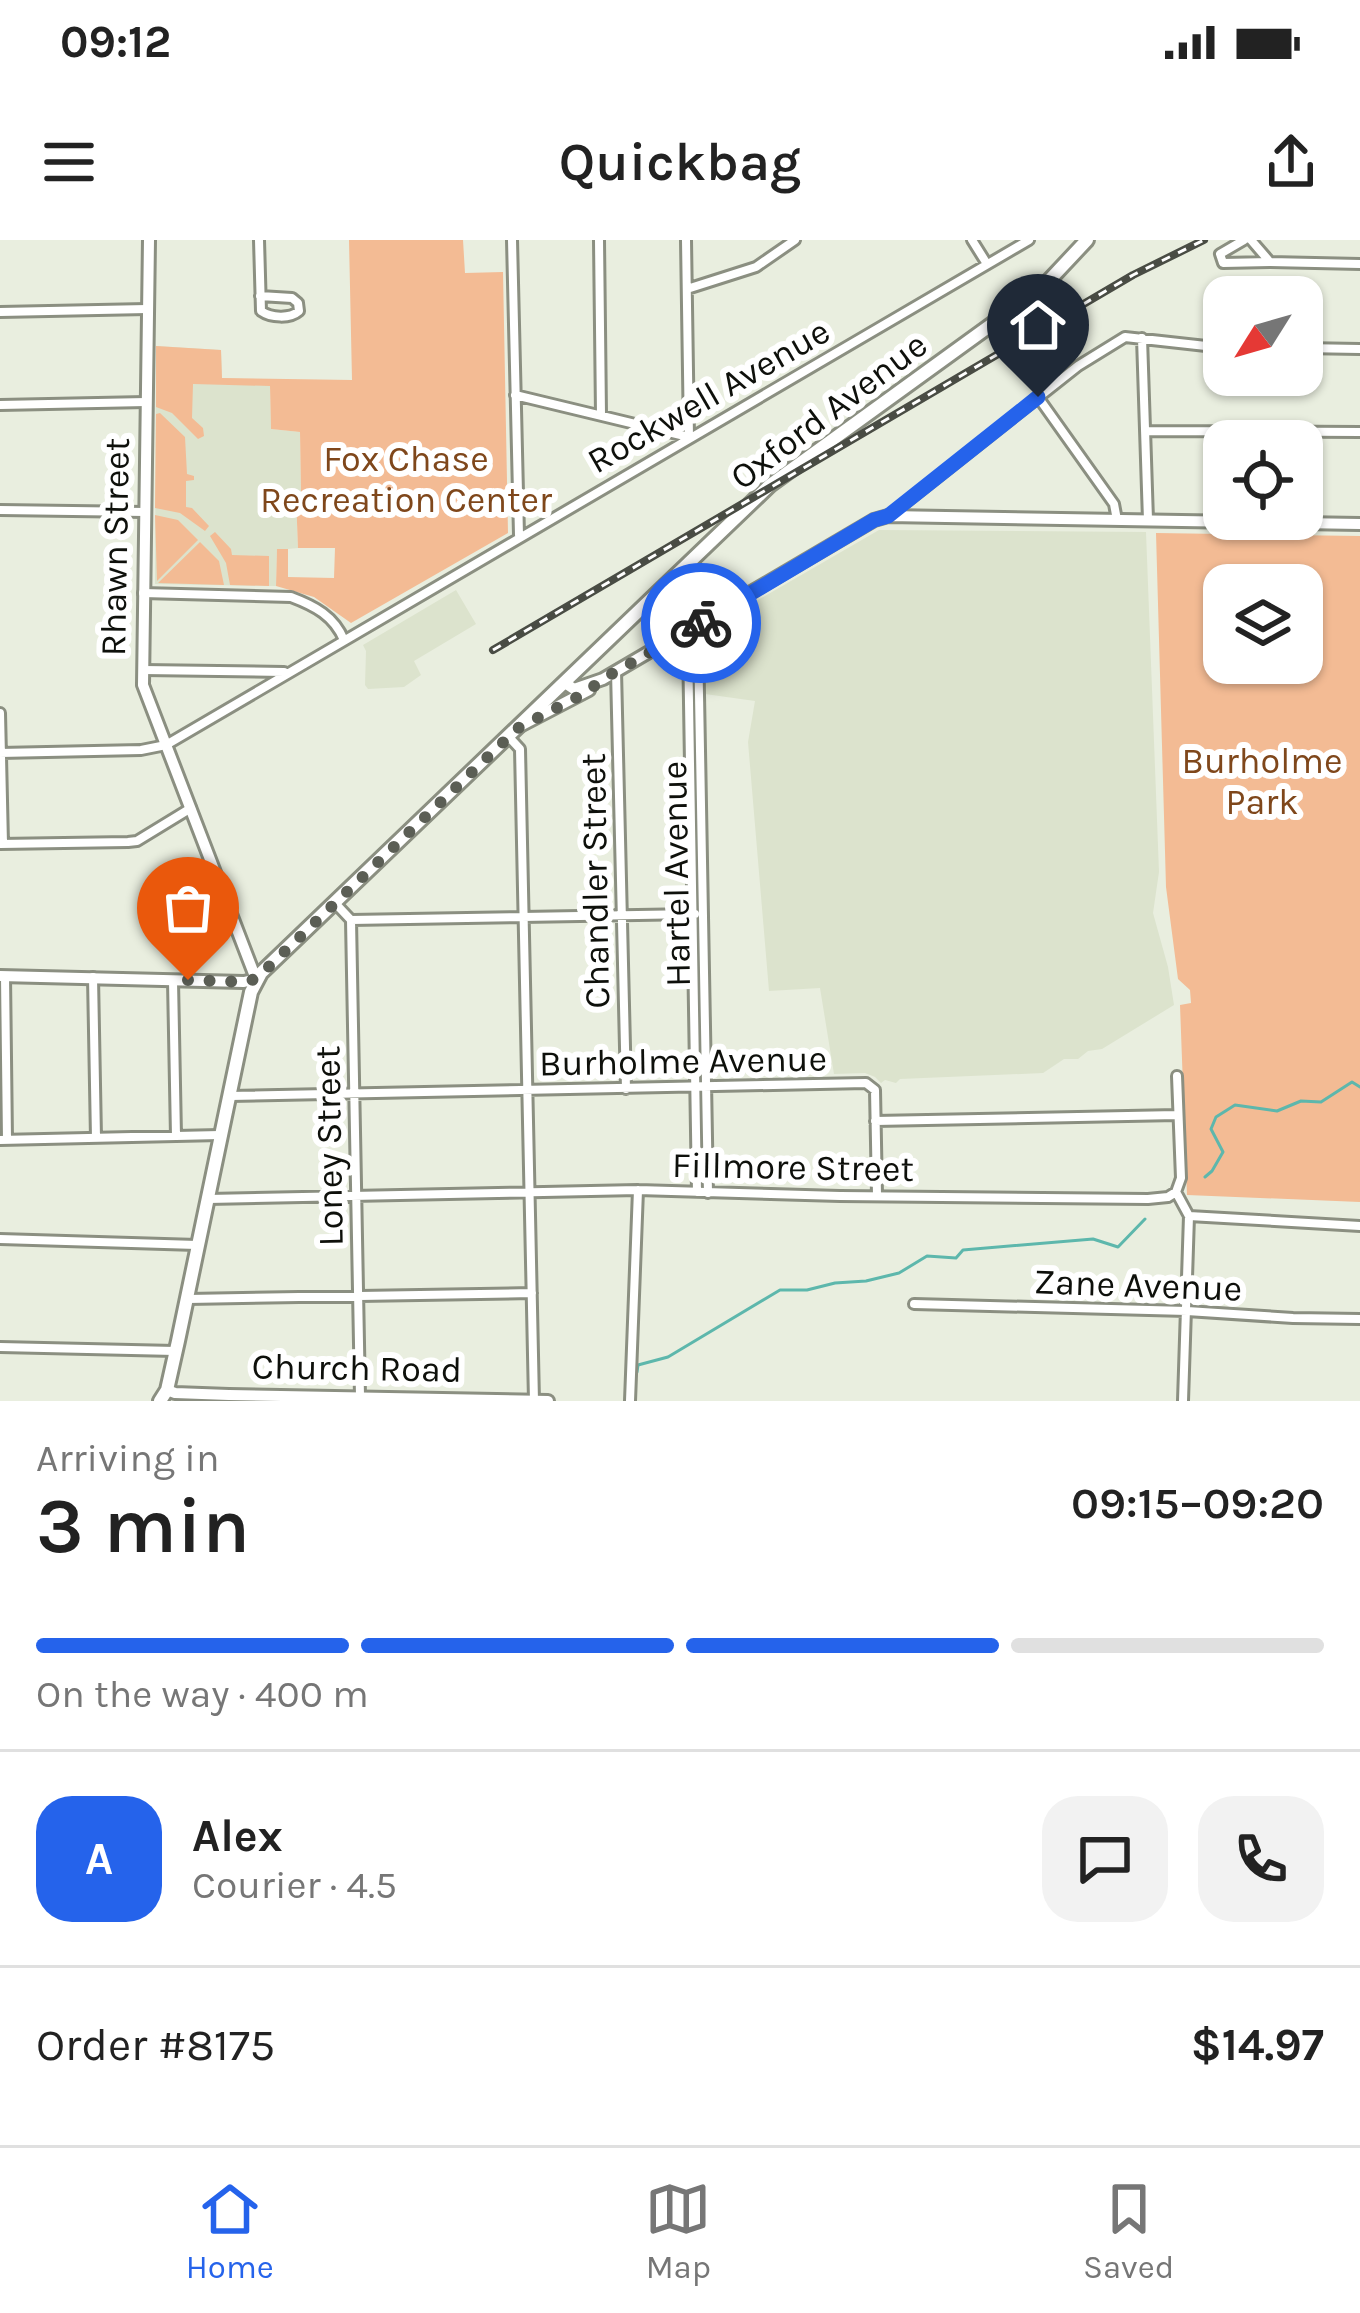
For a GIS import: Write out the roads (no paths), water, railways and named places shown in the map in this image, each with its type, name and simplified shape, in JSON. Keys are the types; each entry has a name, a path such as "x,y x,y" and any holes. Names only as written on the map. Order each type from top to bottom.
{"main road":[{"name":"Rhawn Street","path":"149,240 143,685 256,979"},
{"name":"Oxford Avenue","path":"256,979 779,476 1042,288 1087,240"},
{"path":"513,732 888,516 1360,524"},
{"path":"565,682 574,689 603,679"},
{"path":"3,976 256,979 165,1397"},
{"name":"Church Road","path":"165,1397 176,1393 548,1401"}],"street":[{"path":"259,240 260,296 261,311 292,316 298,311 292,298 260,296"},
{"path":"512,240 519,536"},
{"path":"599,240 601,414"},
{"path":"515,395 688,437 686,240"},
{"path":"687,289 756,267 796,240"},
{"path":"972,240 987,264"},
{"name":"Rockwell Avenue","path":"166,745 1029,240"},
{"path":"1270,262 1247,240 1220,254 1223,263 1360,264"},
{"path":"0,312 147,309"},
{"path":"888,516 1108,346 1125,338 1203,345"},
{"path":"1142,338 1148,520"},
{"path":"1323,348 1360,349"},
{"path":"1038,397 1114,504 1117,521"},
{"path":"0,405 146,402"},
{"path":"1145,431 1360,432"},
{"path":"0,509 145,512"},
{"name":"Hartel Avenue","path":"680,573 698,639 695,1087 702,1193"},
{"path":"143,592 291,598 326,615 344,640"},
{"path":"142,670 287,673"},
{"name":"Chandler Street","path":"616,671 626,1089"},
{"path":"0,713 2,844 136,841 190,808"},
{"path":"513,732 520,749 534,1400"},
{"path":"0,753 141,750 166,745"},
{"path":"334,902 351,920 698,914"},
{"name":"Hartel Avenue","path":"698,914 707,1087 702,1193"},
{"name":"Loney Street","path":"351,920 360,1396"},
{"path":"3,976 4,1140 220,1136"},
{"path":"93,977 96,1138"},
{"path":"173,979 176,1136"},
{"path":"1177,1076 1181,1178 1176,1192 1189,1216 1183,1401"},
{"name":"Burholme Avenue","path":"229,1096 866,1083 874,1090 875,1121"},
{"path":"877,1196 875,1121 1177,1115"},
{"path":"630,1401 638,1190"},
{"name":"Fillmore Street","path":"208,1199 638,1190 1148,1199 1176,1192"},
{"path":"1189,1216 1360,1226"},
{"path":"0,1239 198,1245"},
{"path":"187,1299 532,1293"},
{"name":"Zane Avenue","path":"914,1304 1360,1319"},
{"path":"0,1347 175,1351"}],"waterway":[{"path":"1205,1177 1223,1152 1211,1129 1216,1117 1235,1105 1277,1111 1301,1101 1321,1102 1352,1082 1360,1087"},
{"path":"637,1372 638,1365 668,1357 780,1290 866,1281 899,1273 927,1256 956,1258 963,1250 1093,1239 1118,1247 1145,1219"}],"railway":[{"path":"493,650 1133,275 1204,240"}],"park label":[{"name":"Fox Chase Recreation Center","path":"406,478"},
{"name":"Burholme Park","path":"1262,780"}]}
